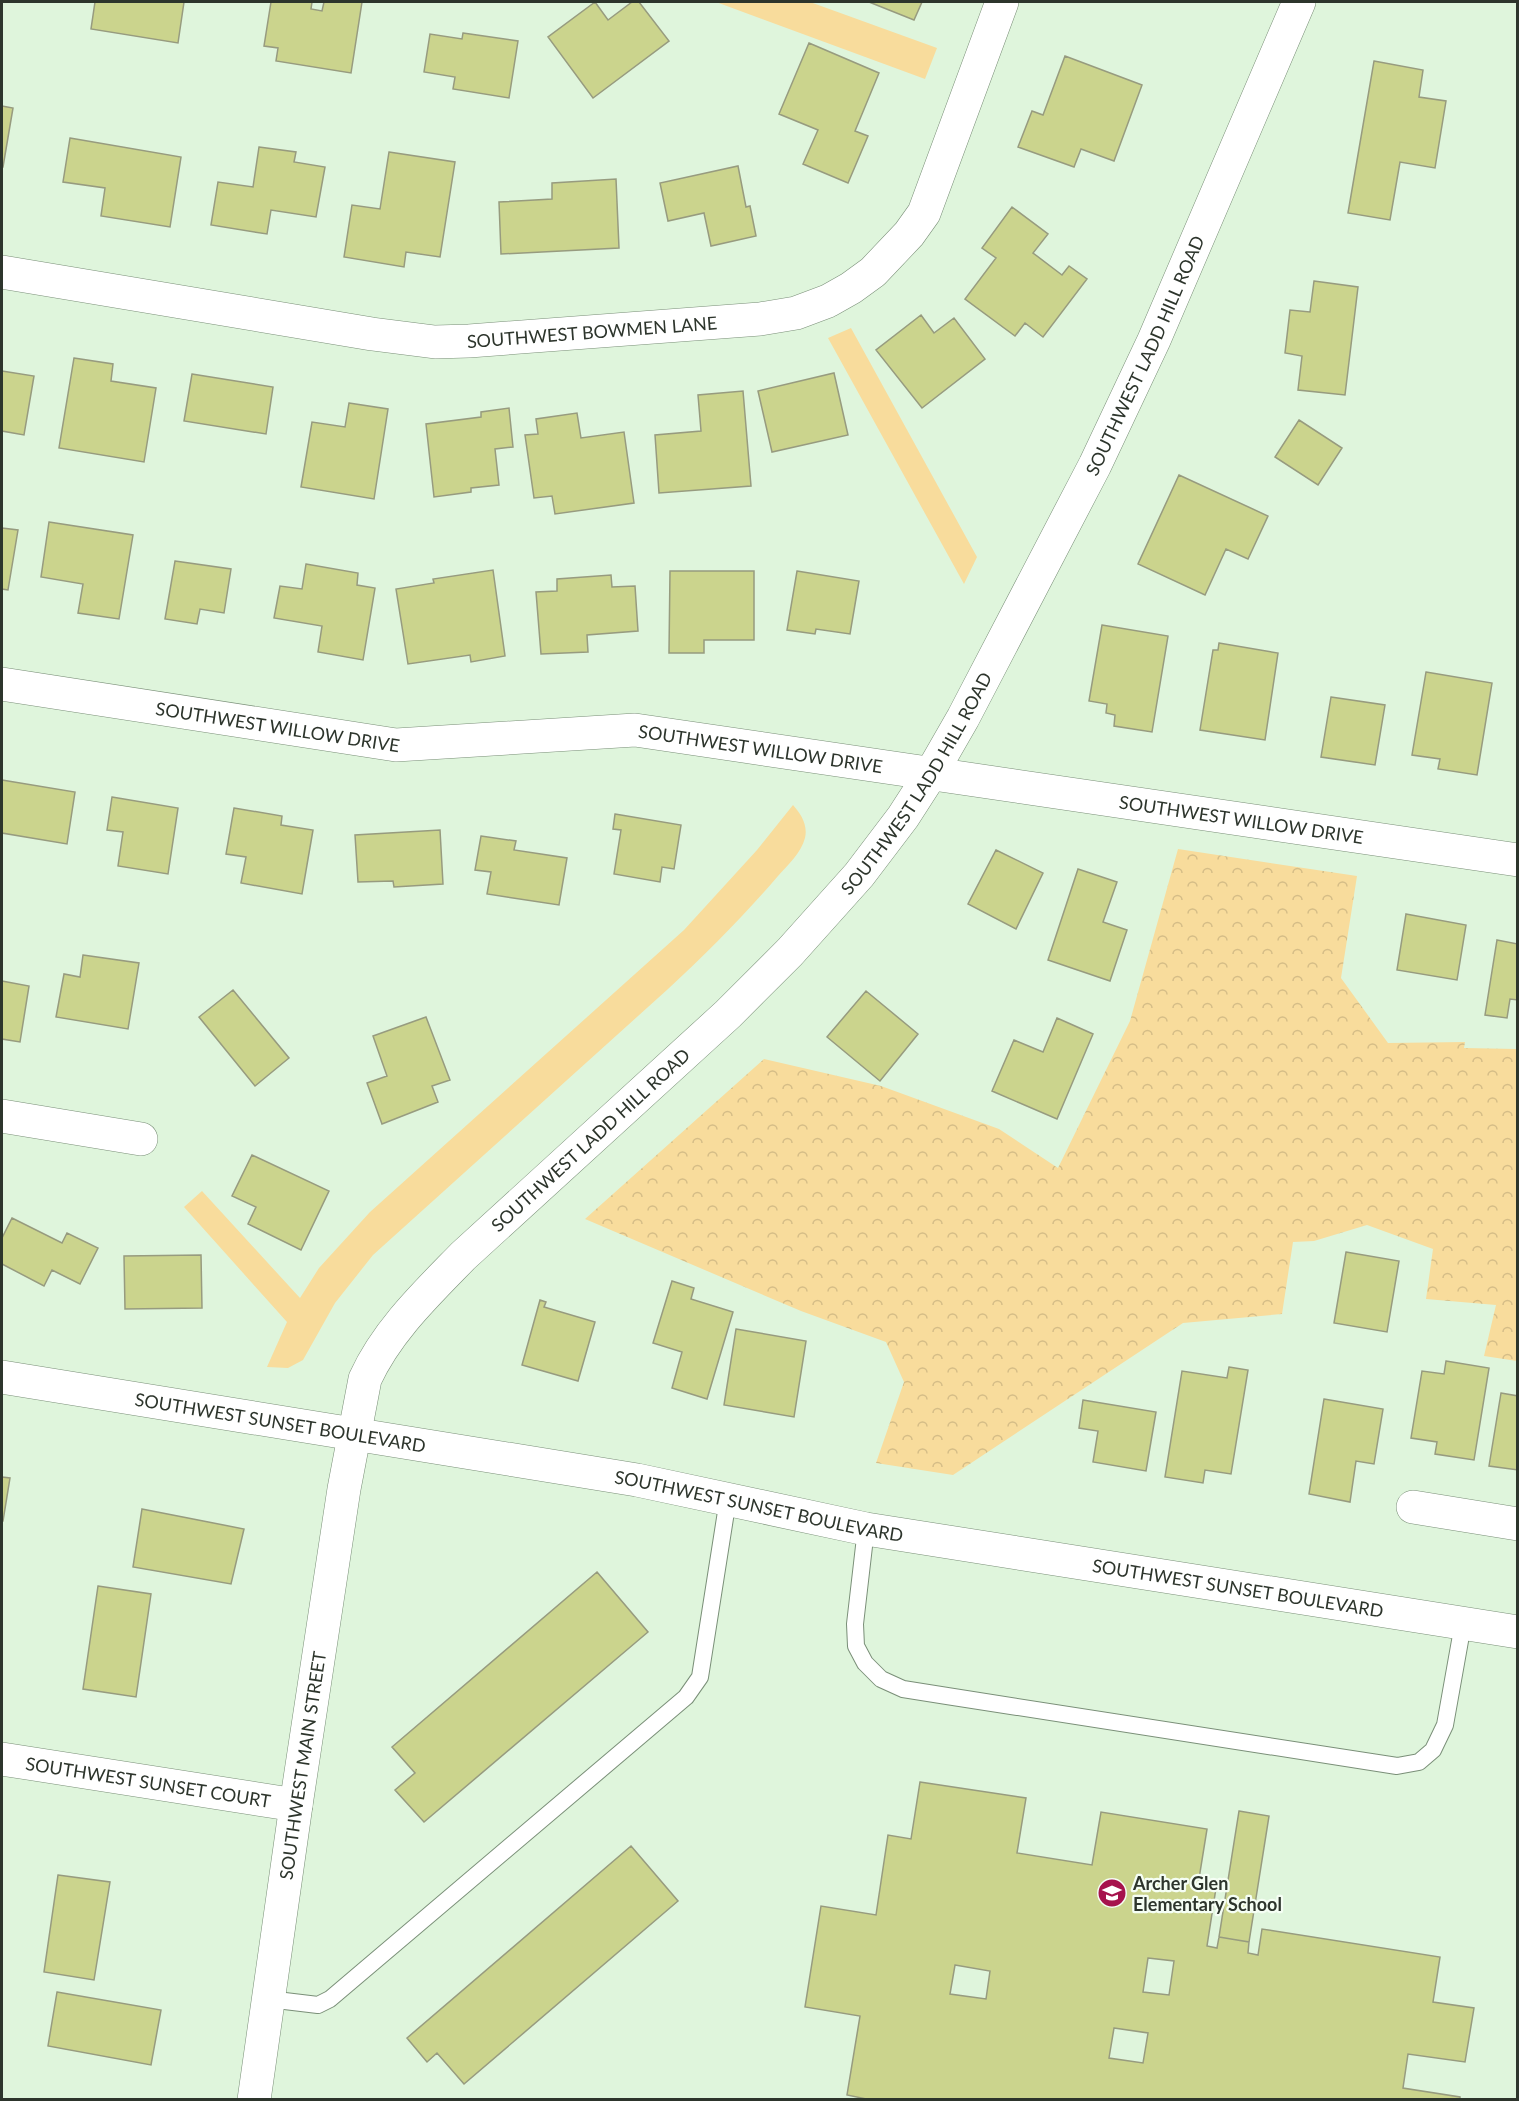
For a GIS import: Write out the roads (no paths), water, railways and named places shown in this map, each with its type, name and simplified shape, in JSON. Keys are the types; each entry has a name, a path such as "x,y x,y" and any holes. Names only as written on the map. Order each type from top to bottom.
{"street":[{"name":"SOUTHWEST BOWMEN LANE","path":"2,272 372,334 435,342 760,319 796,312 828,301 851,288 894,251 924,213 1002,2"},
{"name":"SOUTHWEST LADD HILL ROAD","path":"354,1433 365,1379 372,1365 395,1331 422,1298 463,1256 728,1014 790,952 859,875 903,817 963,718 1095,465 1154,340 1299,2"},
{"name":"SOUTHWEST WILLOW DRIVE","path":"2,684 396,746 635,730 1518,860"},
{"path":"2,1116 141,1138"},
{"name":"SOUTHWEST SUNSET BOULEVARD","path":"2,1377 637,1480 866,1529 1518,1632"},
{"name":"SOUTHWEST MAIN STREET","path":"254,2100 296,1805 354,1433"},
{"path":"1413,1507 1518,1524"},
{"name":"SOUTHWEST SUNSET COURT","path":"2,1760 296,1805"}],"lane":[{"path":"268,1999 318,2005 330,2000 686,1697 700,1677 728,1499"},
{"path":"866,1529 855,1624 856,1646 865,1663 880,1679 903,1689 1397,1766 1419,1762 1432,1750 1445,1725 1463,1624"}],"place":[{"name":"Archer Glen Elementary School","path":"1112,1893"}]}
